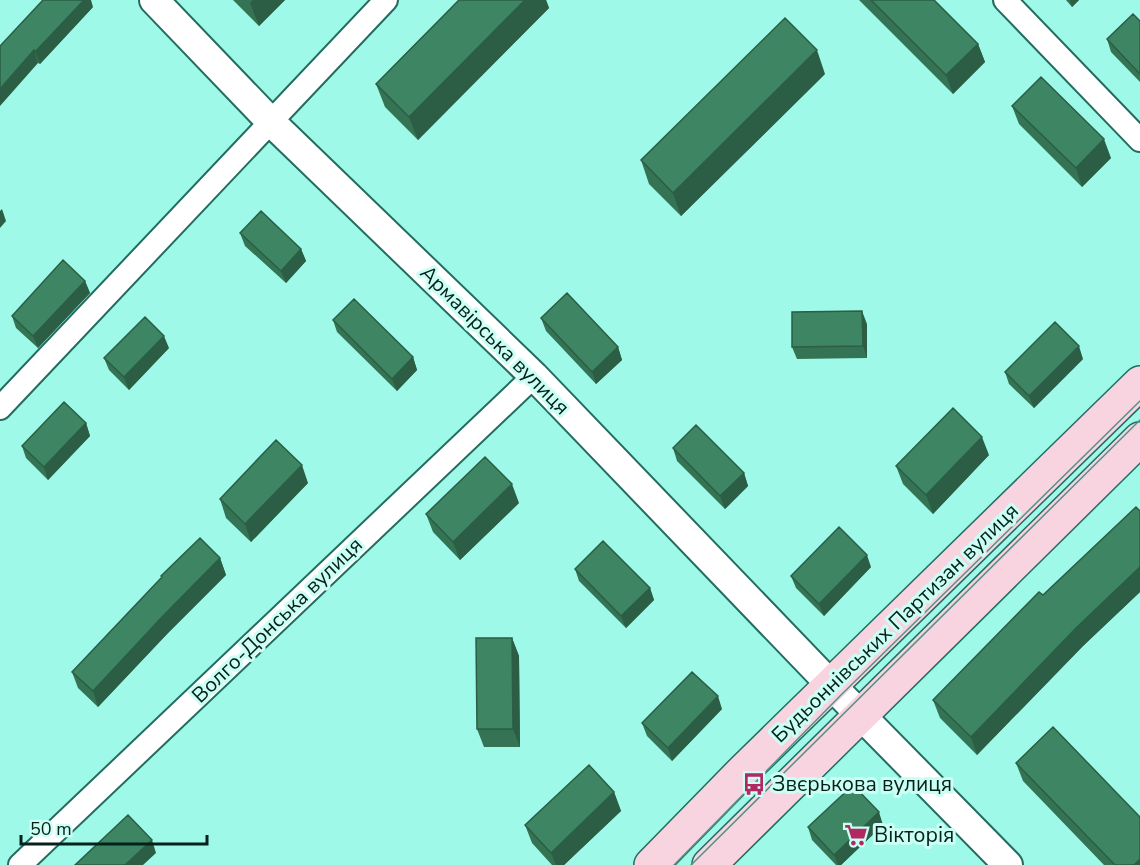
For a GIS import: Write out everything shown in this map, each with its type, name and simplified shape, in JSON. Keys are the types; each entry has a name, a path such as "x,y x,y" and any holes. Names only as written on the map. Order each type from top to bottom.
{"main road":[{"name":"Будьоннівських Партизан вулиця","path":"651,865 751,763 1140,383"},
{"name":"Будьоннівських Партизан вулиця","path":"710,865 1140,439"}],"street":[{"name":"Армавірська вулиця","path":"154,0 271,122 534,376 831,686"},
{"path":"0,408 386,0"},
{"path":"1005,0 1140,140"},
{"name":"Волго-Донська вулиця","path":"20,865 534,376"},
{"path":"831,686 1008,865"}],"building":[{"path":"43,0 84,0 35,52 34,50 0,89 0,46"},
{"path":"459,0 525,0 409,117 376,84"},
{"path":"871,0 934,0 978,44 946,75"},
{"path":"1133,14 1140,21 1140,74 1107,39"},
{"path":"785,18 817,50 673,193 641,160"},
{"path":"1041,77 1104,139 1076,168 1012,106"},
{"path":"261,211 301,249 281,271 240,233"},
{"path":"63,260 85,281 33,336 12,316"},
{"path":"567,293 618,347 592,372 541,318"},
{"path":"354,299 413,357 392,379 333,320"},
{"path":"862,311 863,346 792,347 792,312"},
{"path":"145,317 164,336 124,377 104,358"},
{"path":"1055,322 1079,346 1029,396 1005,372"},
{"path":"64,402 86,423 44,467 22,446"},
{"path":"953,408 982,437 926,495 896,466"},
{"path":"696,425 744,473 720,496 673,448"},
{"path":"276,440 302,465 245,524 220,499"},
{"path":"485,457 512,484 453,542 426,514"},
{"path":"1136,507 1140,511 1140,567 1076,628 971,737 933,700 1039,592 1043,595"},
{"path":"839,527 867,555 819,604 791,576"},
{"path":"200,538 220,558 93,691 72,672 161,576"},
{"path":"603,541 650,588 621,616 575,569"},
{"path":"476,638 512,638 513,729 477,729"},
{"path":"692,672 718,696 668,748 642,723"},
{"path":"1053,727 1140,817 1140,859 1134,865 1115,865 1016,763"},
{"path":"589,765 614,792 551,853 525,825"},
{"path":"853,785 879,812 834,855 808,827"},
{"path":"128,815 152,840 125,865 75,865"}],"tram line":[{"path":"674,865 840,696 1140,401"},
{"path":"691,865 1140,420"}],"place":[{"name":"Звєрькова вулиця","path":"754,784"},
{"name":"Вікторія","path":"856,835"}]}
